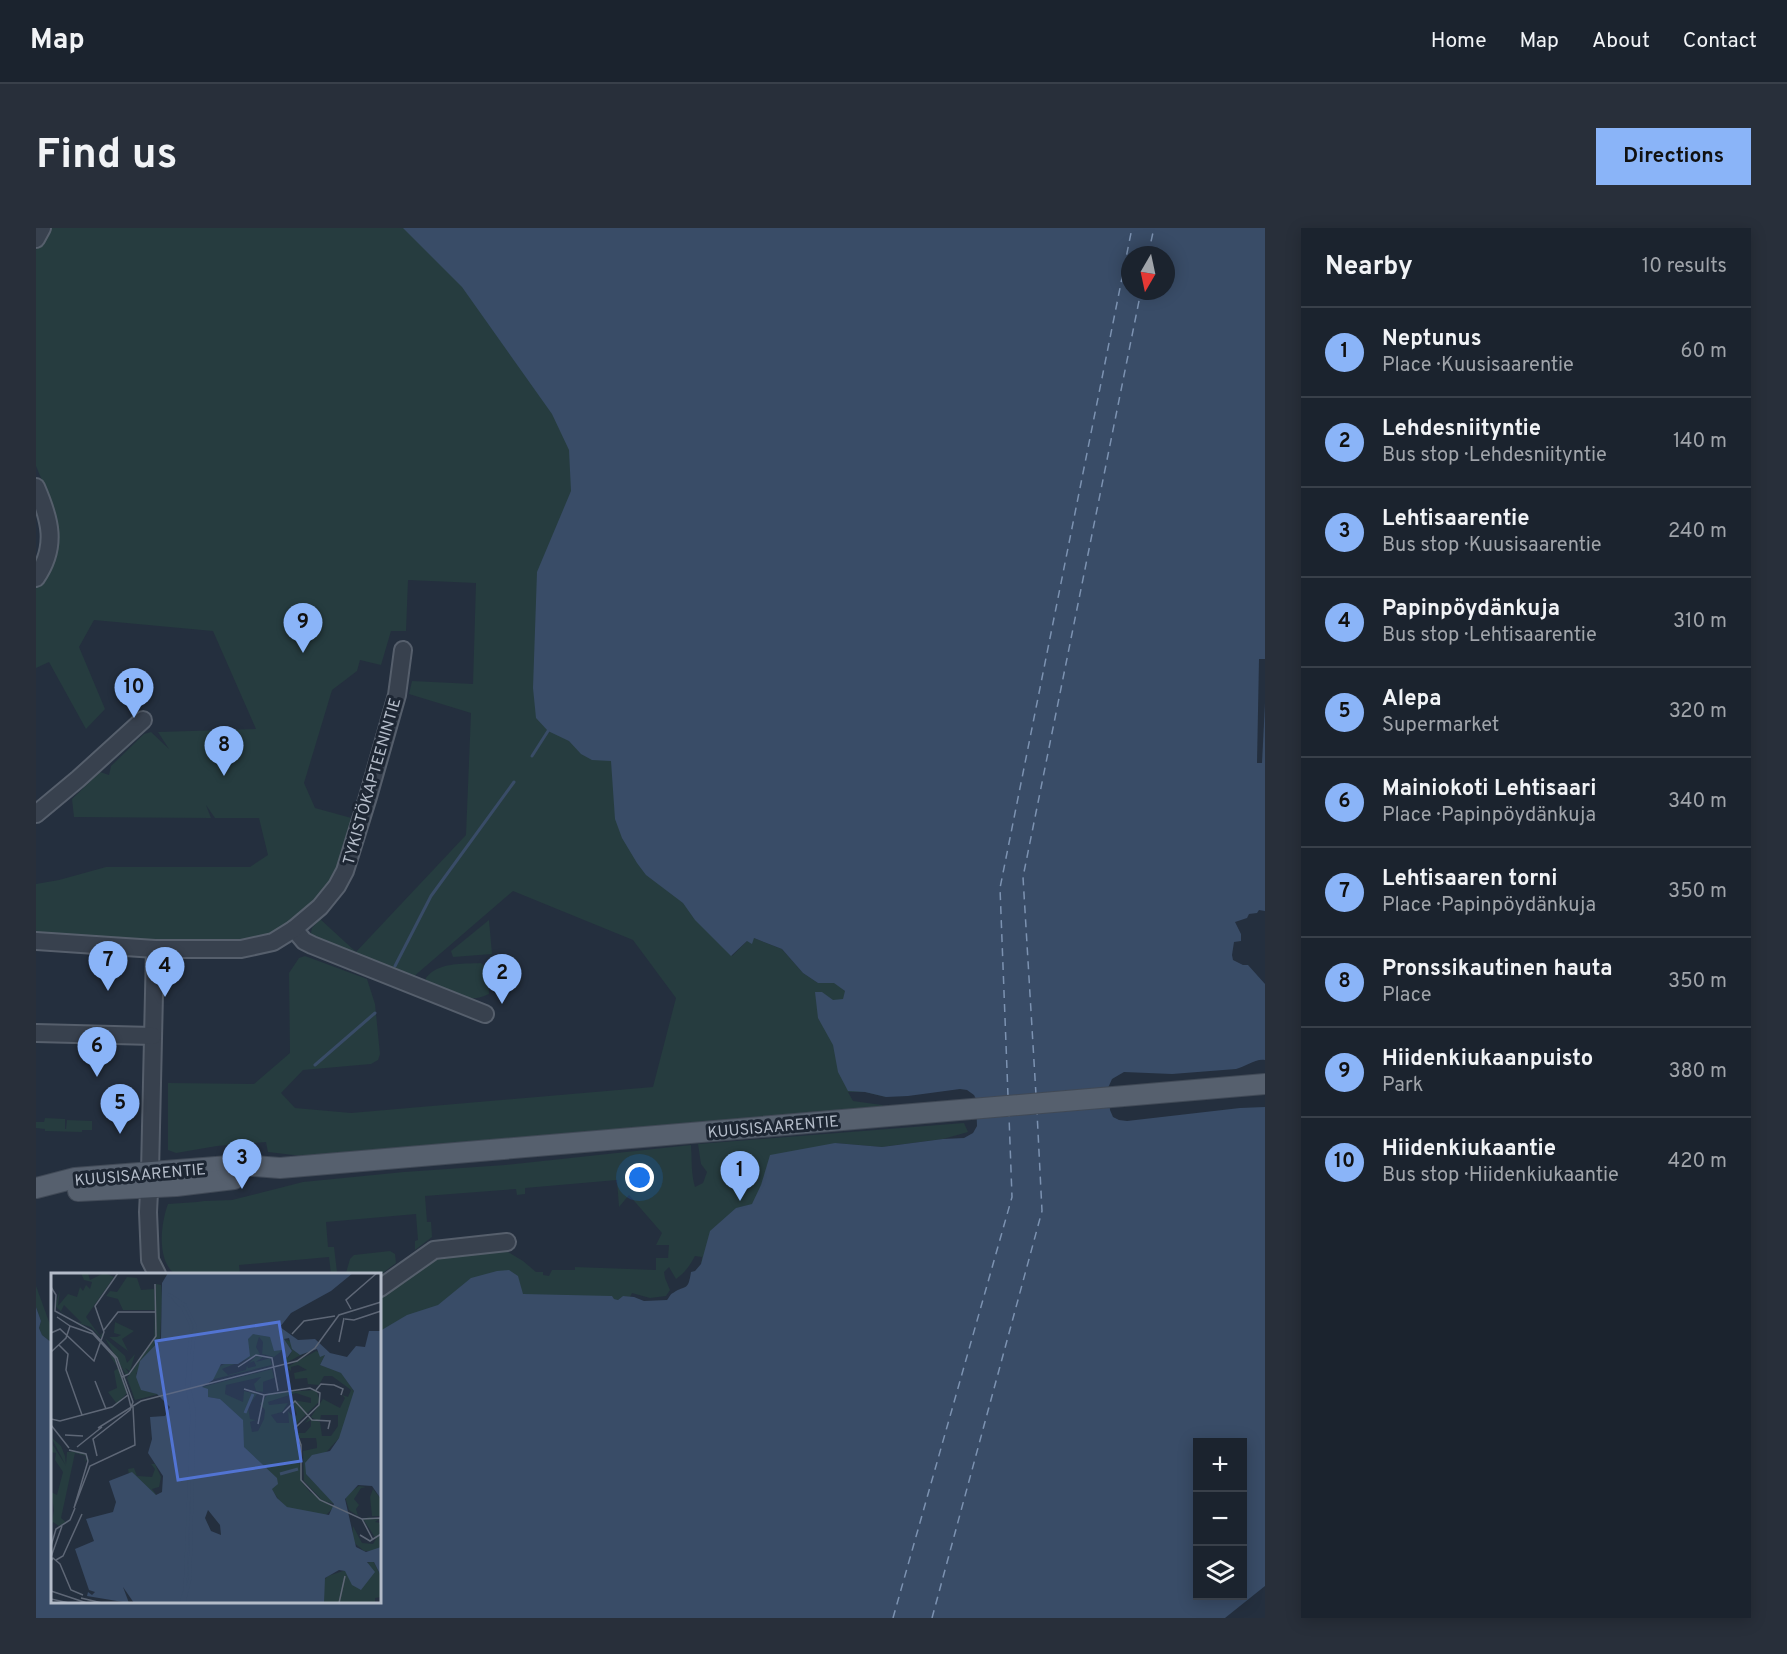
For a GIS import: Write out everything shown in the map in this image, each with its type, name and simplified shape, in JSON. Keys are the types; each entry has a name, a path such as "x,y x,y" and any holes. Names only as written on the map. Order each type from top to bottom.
{"main road":[{"name":"KUUSISAARENTIE","path":"36,1189 76,1191 242,1166 280,1168 1265,1084"}],"street":[{"path":"36,239 42,228"},
{"path":"36,487 50,525 50,540 47,555 36,578"},
{"name":"TYKISTÖKAPTEENINTIE","path":"36,941 155,949 241,949 273,942 294,929 320,907 337,886 345,871 397,695 403,650"},
{"path":"36,814 143,720"},
{"path":"294,929 304,941 312,945 485,1014"},
{"path":"155,949 148,1212 150,1260 156,1273"},
{"path":"36,1033 153,1036"},
{"path":"381,1287 434,1250 507,1242"}],"green space":[{"path":"47,228 424,228 563,409 631,754 732,956 747,941 754,938 782,949 803,973 818,983 834,981 845,991 890,1092 886,1097 865,1092 848,1092 853,1101 882,1105 884,1111 311,1157 268,1152 266,1142 217,1146 176,1153 168,1150 168,1083 254,1084 290,1053 289,973 299,958 305,956 367,979 375,1004 380,1054 378,1060 371,1064 303,1070 281,1093 295,1108 351,1113 653,1087 676,998 633,940 513,891 412,978 315,938 311,933 312,928 320,919 356,952 466,835 471,713 409,694 412,681 473,684 476,583 408,580 406,631 391,631 381,665 360,660 357,671 332,690 304,783 315,808 355,819 336,875 302,914 265,936 246,942 146,941 36,935 36,884 106,867 250,867 268,855 259,818 215,818 206,805 211,818 74,817 72,799 100,772 109,775 111,766 144,734 151,732 169,749 158,732 256,729 213,631 94,620 79,647 105,709 86,729 49,662 36,668 36,586 56,534 51,502 36,466 36,250"},
{"path":"489,920 492,954 453,957 451,951"},
{"path":"481,963 487,968 489,994 465,998 426,984 426,978 431,973 444,966"},
{"path":"45,1118 65,1119 65,1129 67,1120 92,1121 92,1130 45,1131 45,1129 36,1128 36,1122 44,1122"},
{"path":"964,1123 968,1132 943,1139 882,1147 835,1143 800,1168 701,1264 702,1257 695,1256 685,1271 676,1279 669,1267 664,1272 670,1290 666,1296 650,1298 632,1293 630,1297 623,1296 618,1300 587,1296 381,1459 381,1292 434,1259 511,1245 508,1252 536,1272 543,1272 543,1275 549,1276 552,1270 575,1270 575,1267 656,1270 656,1258 668,1258 669,1245 656,1245 662,1233 629,1195 619,1207 617,1180 525,1188 525,1194 517,1195 516,1189 425,1196 427,1222 431,1222 432,1237 415,1250 415,1241 418,1240 416,1214 326,1222 328,1247 334,1247 339,1273 331,1273 329,1257 239,1265 240,1273 174,1273 165,1260 163,1251 163,1221 168,1204 232,1200 303,1182 505,1165 691,1145 695,1187 703,1183 707,1172 701,1164 698,1144"},
{"path":"390,1251 395,1254 396,1263 381,1274 346,1273 350,1259 354,1255"},
{"path":"36,1286 51,1327 51,1342 42,1335 39,1328 41,1321 36,1307"}],"water":[{"path":"403,228 1265,228 1265,911 1259,910 1235,922 1241,934 1241,941 1234,942 1232,955 1233,960 1248,965 1265,984 1265,1060 1258,1060 1236,1069 1172,1074 1124,1072 1112,1079 1108,1088 1113,1117 1127,1121 1265,1107 1265,1586 1225,1618 36,1618 36,1307 41,1321 39,1328 42,1335 51,1342 51,1603 381,1603 381,1330 407,1315 438,1305 471,1278 497,1271 509,1270 518,1276 523,1294 612,1296 618,1300 623,1296 644,1301 667,1300 672,1294 686,1287 691,1272 701,1264 710,1231 736,1208 752,1204 761,1185 770,1155 835,1143 882,1147 964,1138 973,1133 977,1126 976,1099 967,1090 886,1097 848,1091 838,1072 833,1045 818,1018 815,992 822,992 833,1000 843,999 845,991 834,983 818,983 803,973 782,949 754,938 752,944 747,941 731,956 695,920 683,903 646,875 637,863 622,838 615,819 611,761 592,760 581,754 569,741 548,731 536,718 533,688 537,572 571,491 569,450 552,414 462,287"}],"pier":[{"path":"1259,659 1265,659 1262,763 1257,763"}],"waterway":[{"path":"532,756 548,731"},
{"path":"395,966 431,896 514,782"},
{"path":"315,1065 375,1013"}],"ferry route":[{"path":"1008,1096 1000,888 1132,228"},
{"path":"1150,246 1154,228"},
{"path":"1036,1095 1023,877 1139,300"},
{"path":"932,1618 1042,1211 1037,1112"},
{"path":"893,1618 1012,1197 1009,1116"}],"place":[{"name":"Hiidenkiukaanpuisto","path":"303,653"},
{"name":"Hiidenkiukaantie","path":"134,718"},
{"name":"Pronssikautinen hauta","path":"224,776"},
{"name":"Lehtisaaren torni","path":"108,991"},
{"name":"Papinpöydänkuja","path":"165,997"},
{"name":"Lehdesniityntie","path":"502,1004"},
{"name":"Mainiokoti Lehtisaari","path":"97,1077"},
{"name":"Alepa","path":"120,1134"},
{"name":"Lehtisaarentie","path":"242,1189"},
{"name":"Neptunus","path":"740,1201"}]}
